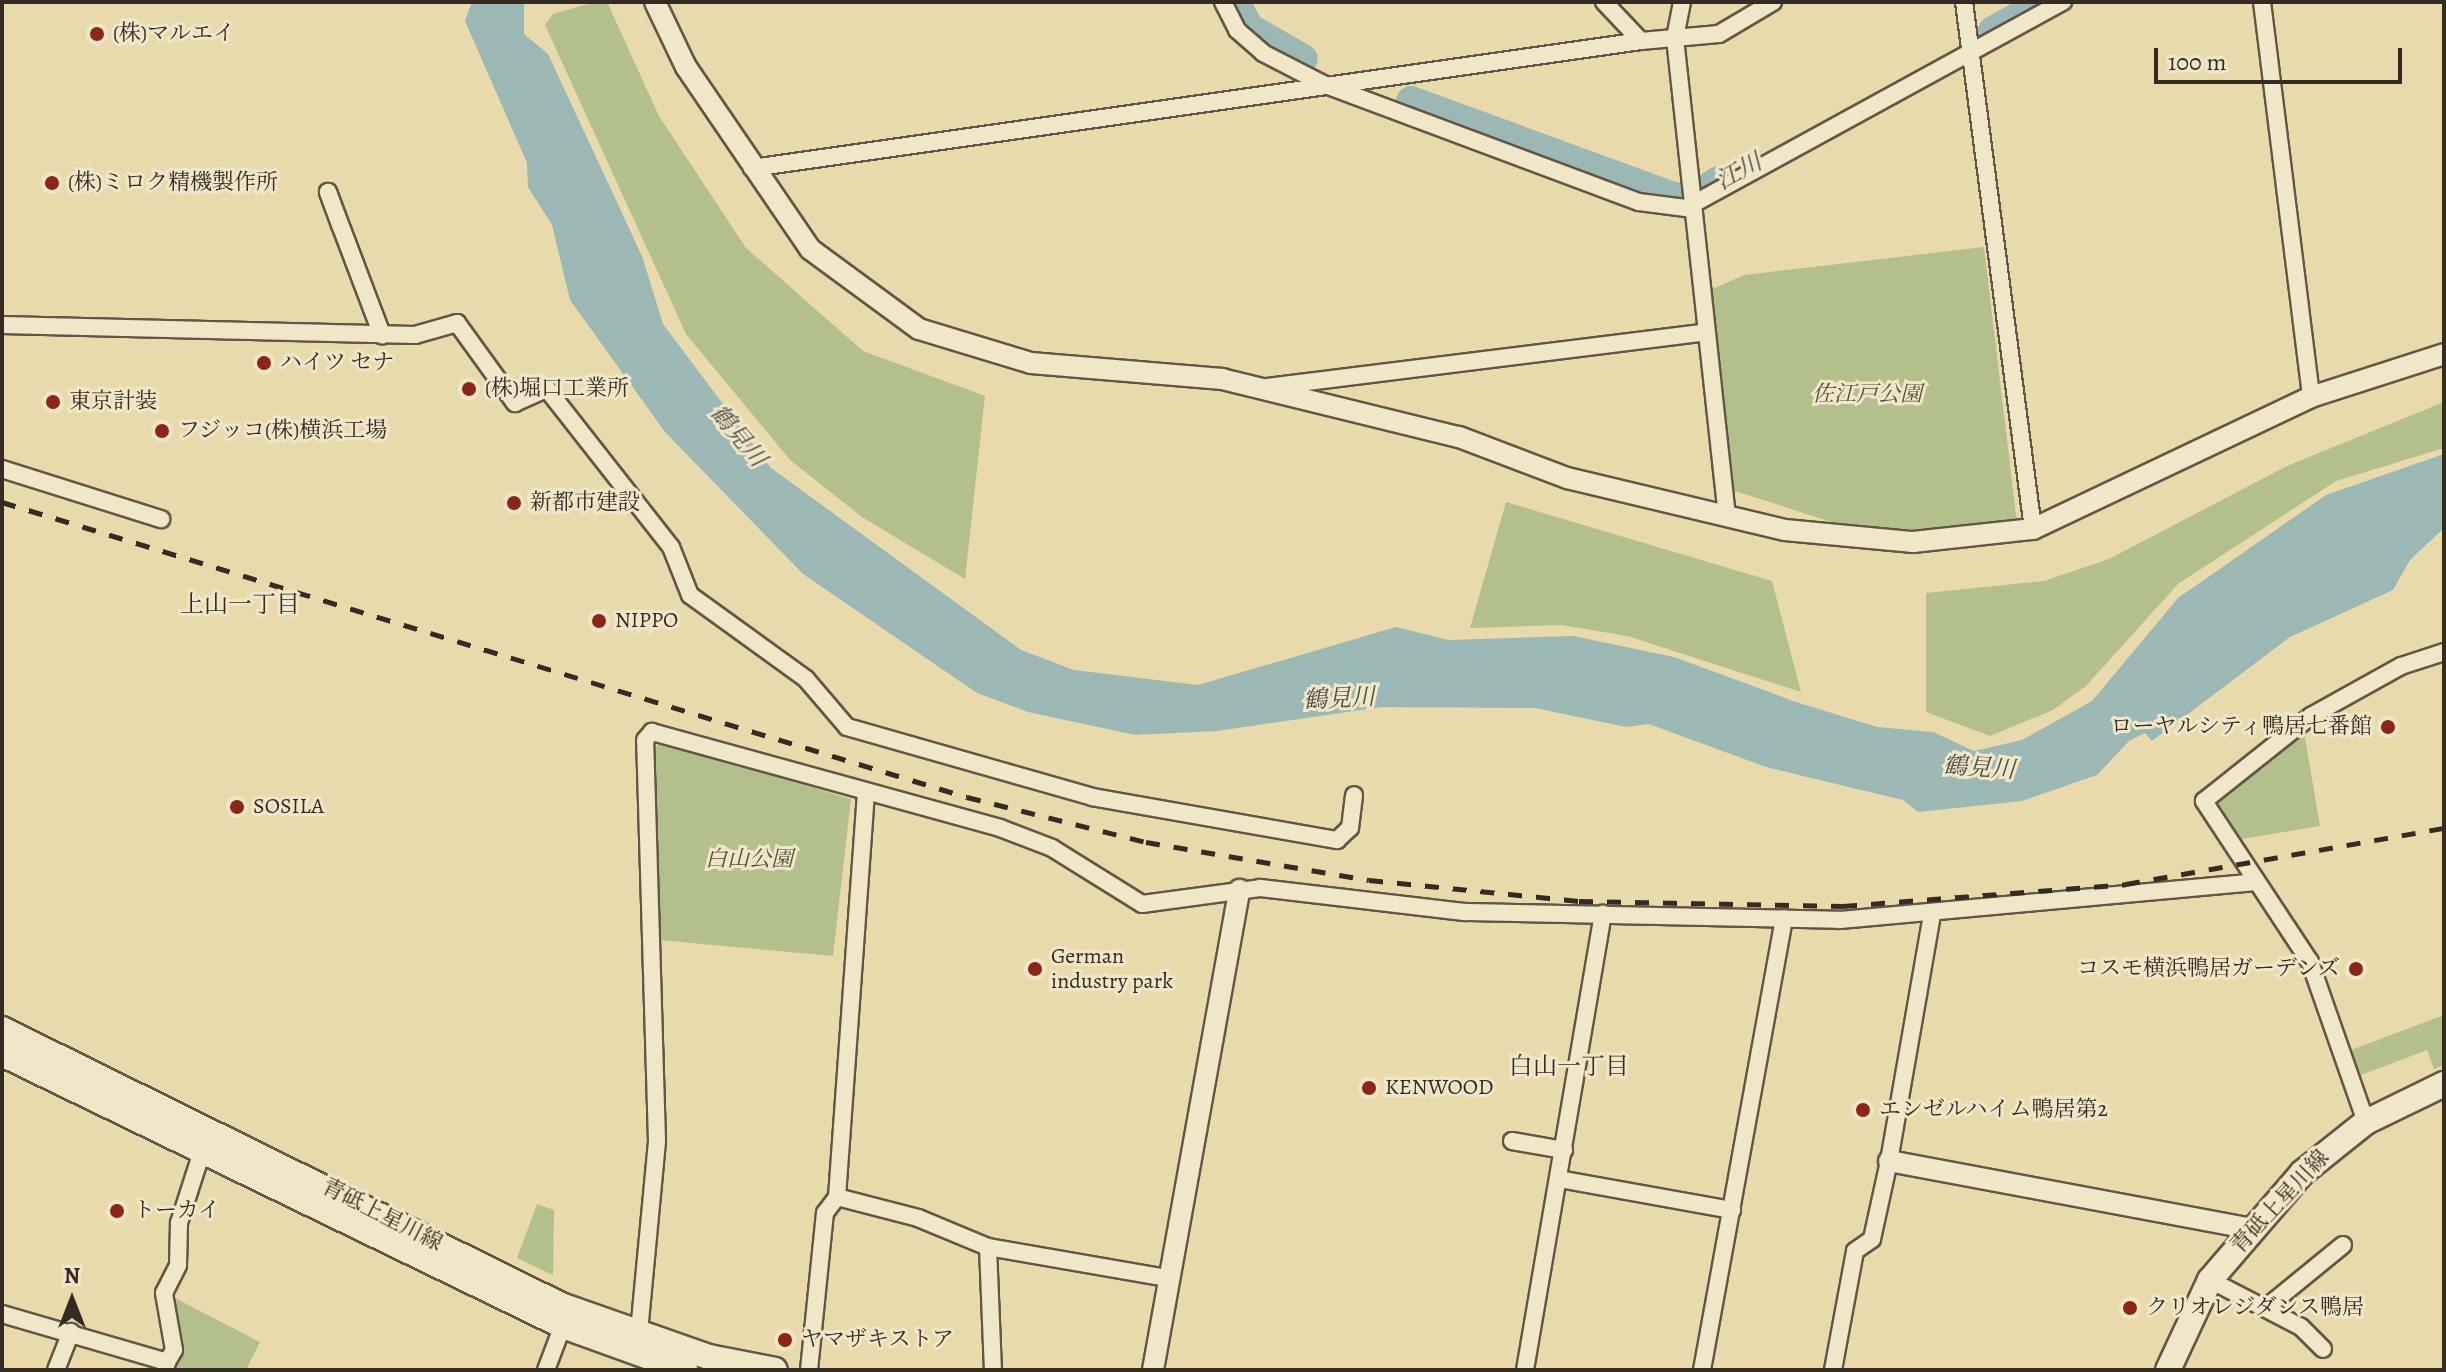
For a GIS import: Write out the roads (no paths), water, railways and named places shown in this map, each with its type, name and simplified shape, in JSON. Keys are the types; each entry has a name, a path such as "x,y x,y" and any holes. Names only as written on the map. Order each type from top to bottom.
{"main road":[{"name":"青砥上星川線","path":"2,1029 206,1140 638,1353 685,1370"},
{"name":"青砥上星川線","path":"2,1054 206,1140"},
{"name":"青砥上星川線","path":"2168,1370 2210,1280 2302,1173 2366,1122 2444,1084"},
{"name":"青砥上星川線","path":"638,1353 775,1370"}],"street":[{"path":"655,2 686,67 752,168 827,266 919,329 1031,363 1184,372 1260,388 1727,516 1816,535 1913,542 2033,529 2311,397 2444,354"},
{"path":"1223,2 1237,30 1263,53 1323,84 1639,202 1692,205 2063,2"},
{"path":"1604,2 1641,41"},
{"path":"1682,2 1675,38 1727,516"},
{"path":"752,168 1323,84 1641,41 1719,34 1773,2"},
{"path":"1964,2 2033,529"},
{"path":"2262,2 2311,397"},
{"path":"382,335 362,281 357,268 347,241 328,192 355,264 361,278 372,307 382,335"},
{"path":"2,325 382,335 457,323 515,403 547,389 671,547 690,595 806,679 847,727 1092,797 1337,840 1350,828 1354,795"},
{"path":"1260,388 1706,332"},
{"path":"2,469 161,519"},
{"path":"2366,1122 2310,962 2206,810 2205,797 2311,716 2401,666 2444,652"},
{"path":"638,1353 657,1141 645,740 652,732 866,795 1013,833 1142,904 1239,890 1301,889 1465,912 1784,918 1932,915 2256,882"},
{"path":"809,1370 825,1213 837,1197 866,795"},
{"path":"1153,1370 1239,890"},
{"path":"1525,1370 1603,914"},
{"path":"1833,1370 1855,1251 1872,1239 1889,1161 1932,915"},
{"path":"1702,1370 1784,918"},
{"path":"2,1314 71,1332 166,1366 174,1350 164,1293 178,1265 179,1223 206,1140"},
{"path":"1512,1141 1564,1150"},
{"path":"1889,1161 2251,1229"},
{"path":"1559,1179 1732,1210"},
{"path":"837,1197 918,1218 988,1247 1168,1278"},
{"path":"2267,1307 2343,1245"},
{"path":"988,1247 993,1370"},
{"path":"2210,1280 2267,1307 2323,1349"},
{"path":"546,1370 566,1317"},
{"path":"56,1370 71,1332"}],"water":[{"name":"鶴見川","path":"472,2 524,2 524,34 548,54 642,256 663,324 771,468 1021,650 1074,670 1198,685 1396,627 1449,640 1573,636 1674,657 1796,702 1877,727 1933,732 1974,751 2022,740 2092,701 2178,598 2326,495 2444,454 2444,528 2410,560 2393,590 2290,637 2152,741 2145,733 2129,741 2097,775 2022,801 1918,812 1903,800 1766,767 1649,724 1626,727 1535,708 1381,707 1217,731 1135,735 1028,712 977,693 803,574 665,432 570,300 552,225 528,187 527,163 465,21"}],"waterway":[{"name":"江川","path":"1235,2 1249,28 1303,59"},
{"name":"江川","path":"1993,31 2046,2"},
{"name":"江川","path":"1411,101 1673,197 1690,199 1719,181"}],"railway":[{"path":"2,502 967,797 1146,842 1369,880 1579,901 1843,906 2126,884 2444,828"}],"place":[{"name":"(株)マルエイ","path":"97,34"},
{"name":"(株)ミロク精機製作所","path":"52,183"},
{"name":"ハイツ セナ","path":"264,363"},
{"name":"(株)堀口工業所","path":"469,389"},
{"name":"東京計装","path":"53,402"},
{"name":"フジッコ(株)横浜工場","path":"162,431"},
{"name":"新都市建設","path":"514,503"},
{"name":"NIPPO","path":"599,621"},
{"name":"ローヤルシティ鴨居七番館","path":"2388,727"},
{"name":"SOSILA","path":"237,807"},
{"name":"German industry park","path":"1035,969"},
{"name":"コスモ横浜鴨居ガーデンズ","path":"2356,969"},
{"name":"KENWOOD","path":"1369,1088"},
{"name":"エンゼルハイム鴨居第2","path":"1863,1110"},
{"name":"トーカイ","path":"117,1211"},
{"name":"クリオレジダンス鴨居","path":"2130,1308"},
{"name":"ヤマザキストア","path":"785,1340"}],"district":[{"name":"上山一丁目","path":"240,605"},
{"name":"白山一丁目","path":"1569,1067"}],"park label":[{"name":"佐江戸公園","path":"1867,395"},
{"name":"白山公園","path":"749,860"}]}
